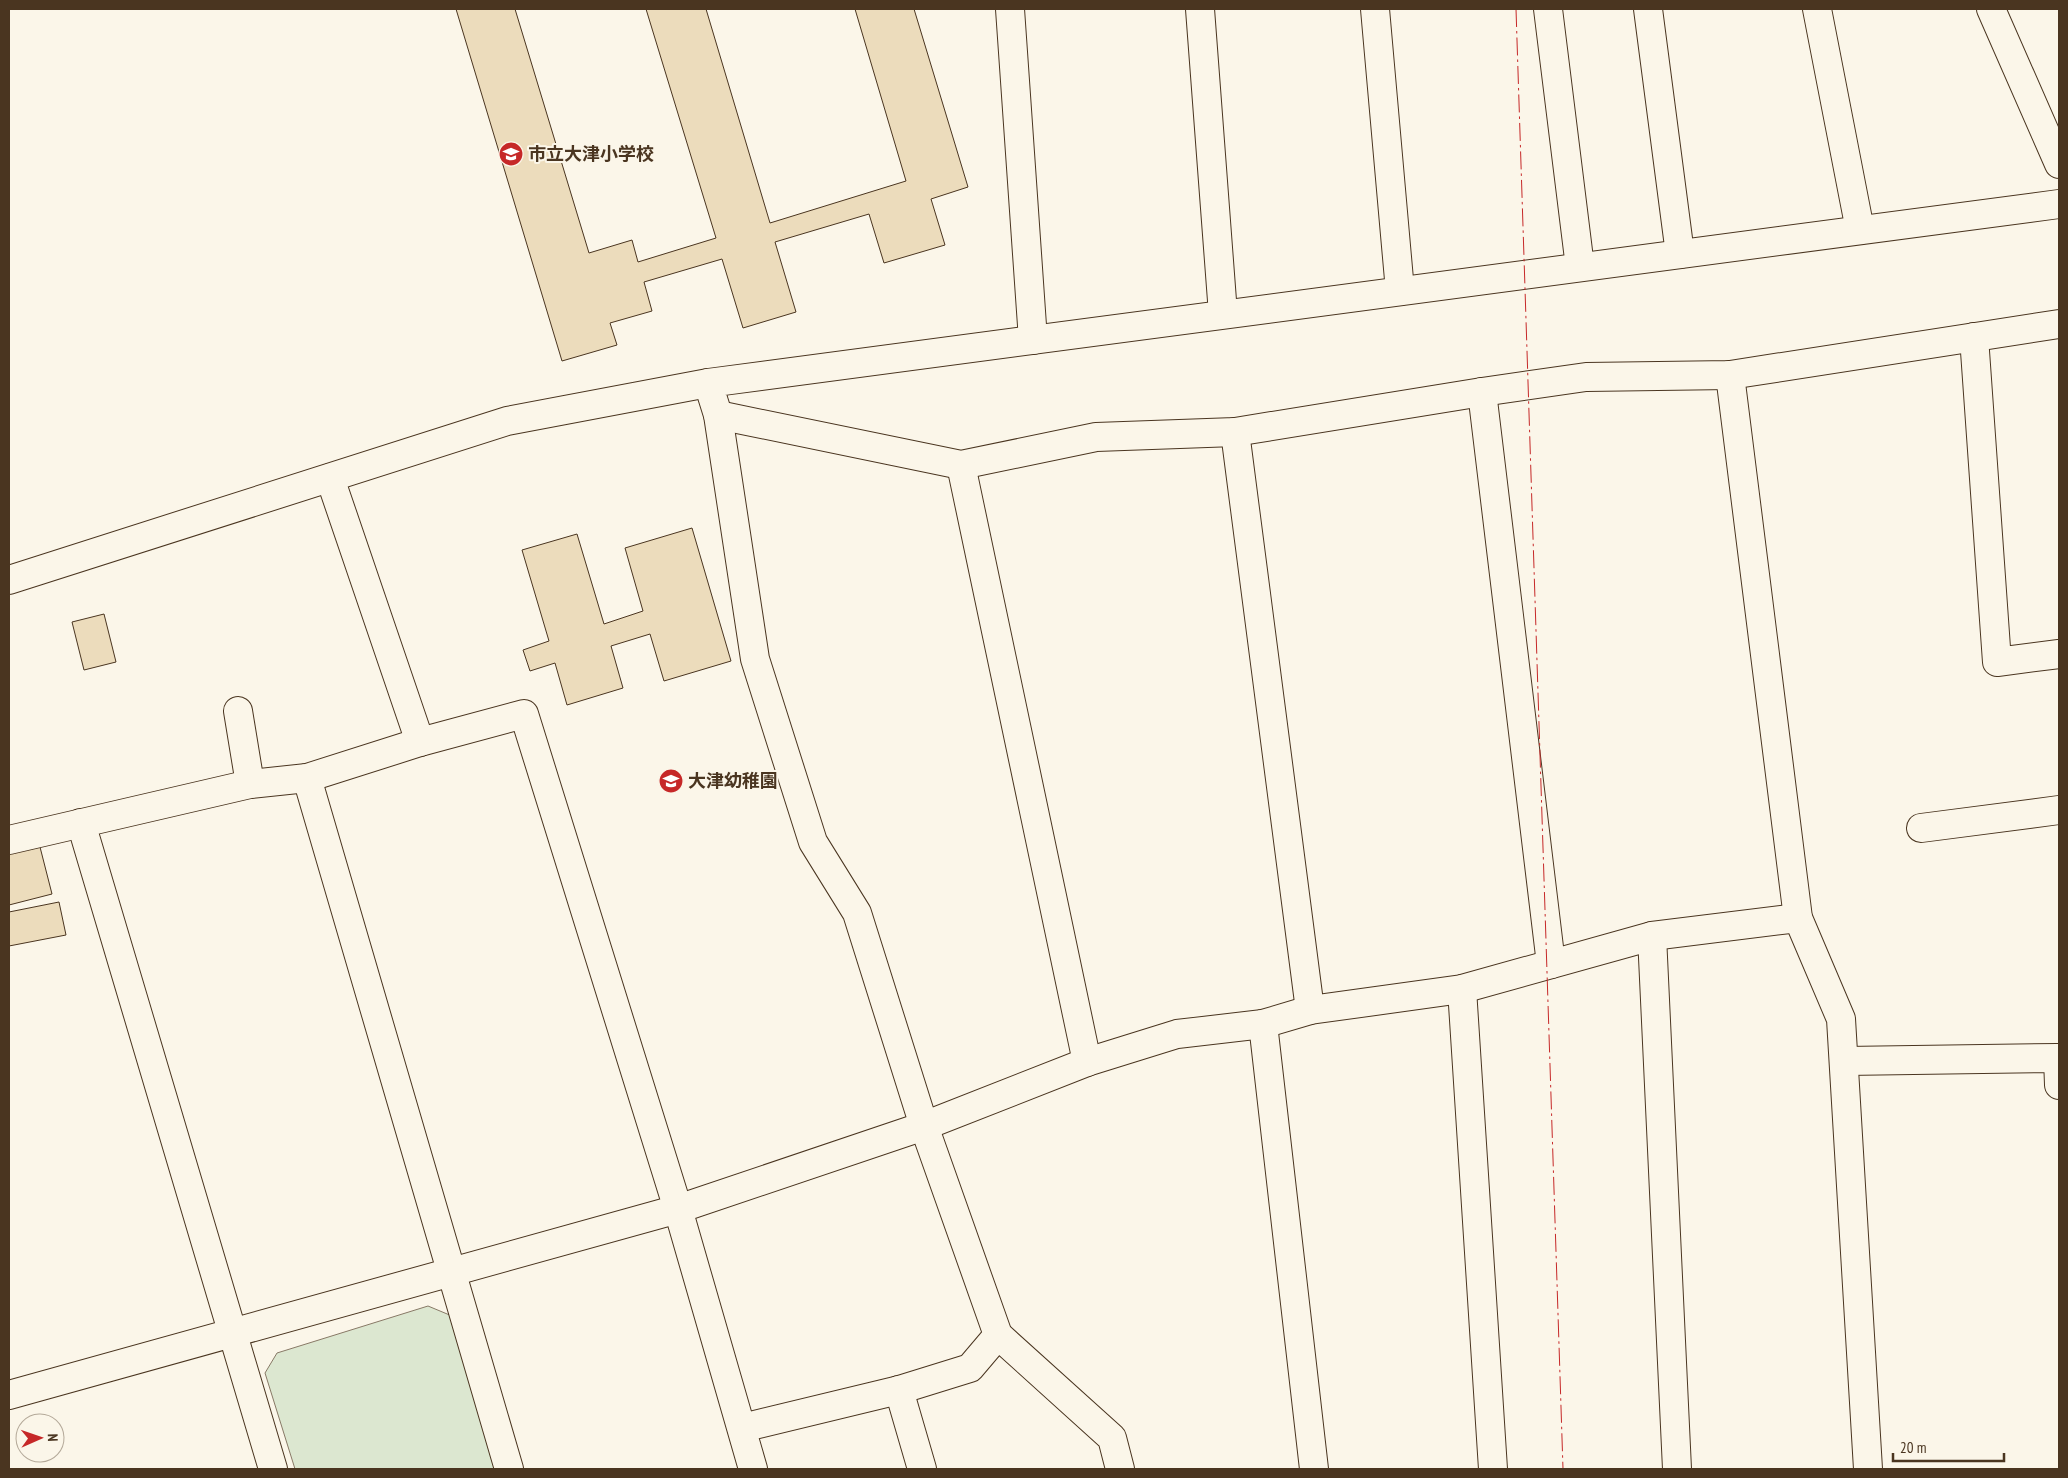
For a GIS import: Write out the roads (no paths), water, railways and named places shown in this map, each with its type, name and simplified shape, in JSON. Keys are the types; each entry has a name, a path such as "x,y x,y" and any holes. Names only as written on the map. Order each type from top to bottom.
{"street":[{"path":"1010,9 1033,340"},
{"path":"1200,9 1223,314"},
{"path":"1375,9 1400,291"},
{"path":"1548,9 1580,268"},
{"path":"1648,9 1680,254"},
{"path":"1817,9 1860,230"},
{"path":"1992,9 2059,164"},
{"path":"9,580 507,421 708,383 2059,204"},
{"path":"718,415 961,465 1096,437 1235,432 1586,377 1730,375 2059,324"},
{"path":"1974,337 1997,662 2059,654"},
{"path":"1730,375 1798,918 1841,1019 1868,1469"},
{"path":"708,383 718,415 755,659 813,842 857,913 924,1126 998,1335 1112,1438 1120,1469"},
{"path":"1482,392 1551,964"},
{"path":"1235,432 1310,1010"},
{"path":"961,465 1087,1062"},
{"path":"330,478 420,742"},
{"path":"238,711 250,784"},
{"path":"9,840 250,784 307,778 420,742 524,714 678,1209 753,1469"},
{"path":"307,778 509,1469"},
{"path":"1921,828 2059,810"},
{"path":"82,823 273,1469"},
{"path":"9,1395 678,1209 924,1126 1087,1062 1177,1034 1263,1024 1310,1010 1462,989 1652,936 1798,918"},
{"path":"1652,936 1677,1469"},
{"path":"1462,989 1493,1469"},
{"path":"1263,1024 1314,1469"},
{"path":"1845,1061 2058,1058 2059,1085"},
{"path":"742,1428 898,1390 970,1368 998,1335"},
{"path":"898,1390 922,1469"}],"place":[{"name":"市立大津小学校","path":"511,154"},
{"name":"大津幼稚園","path":"671,781"}]}
